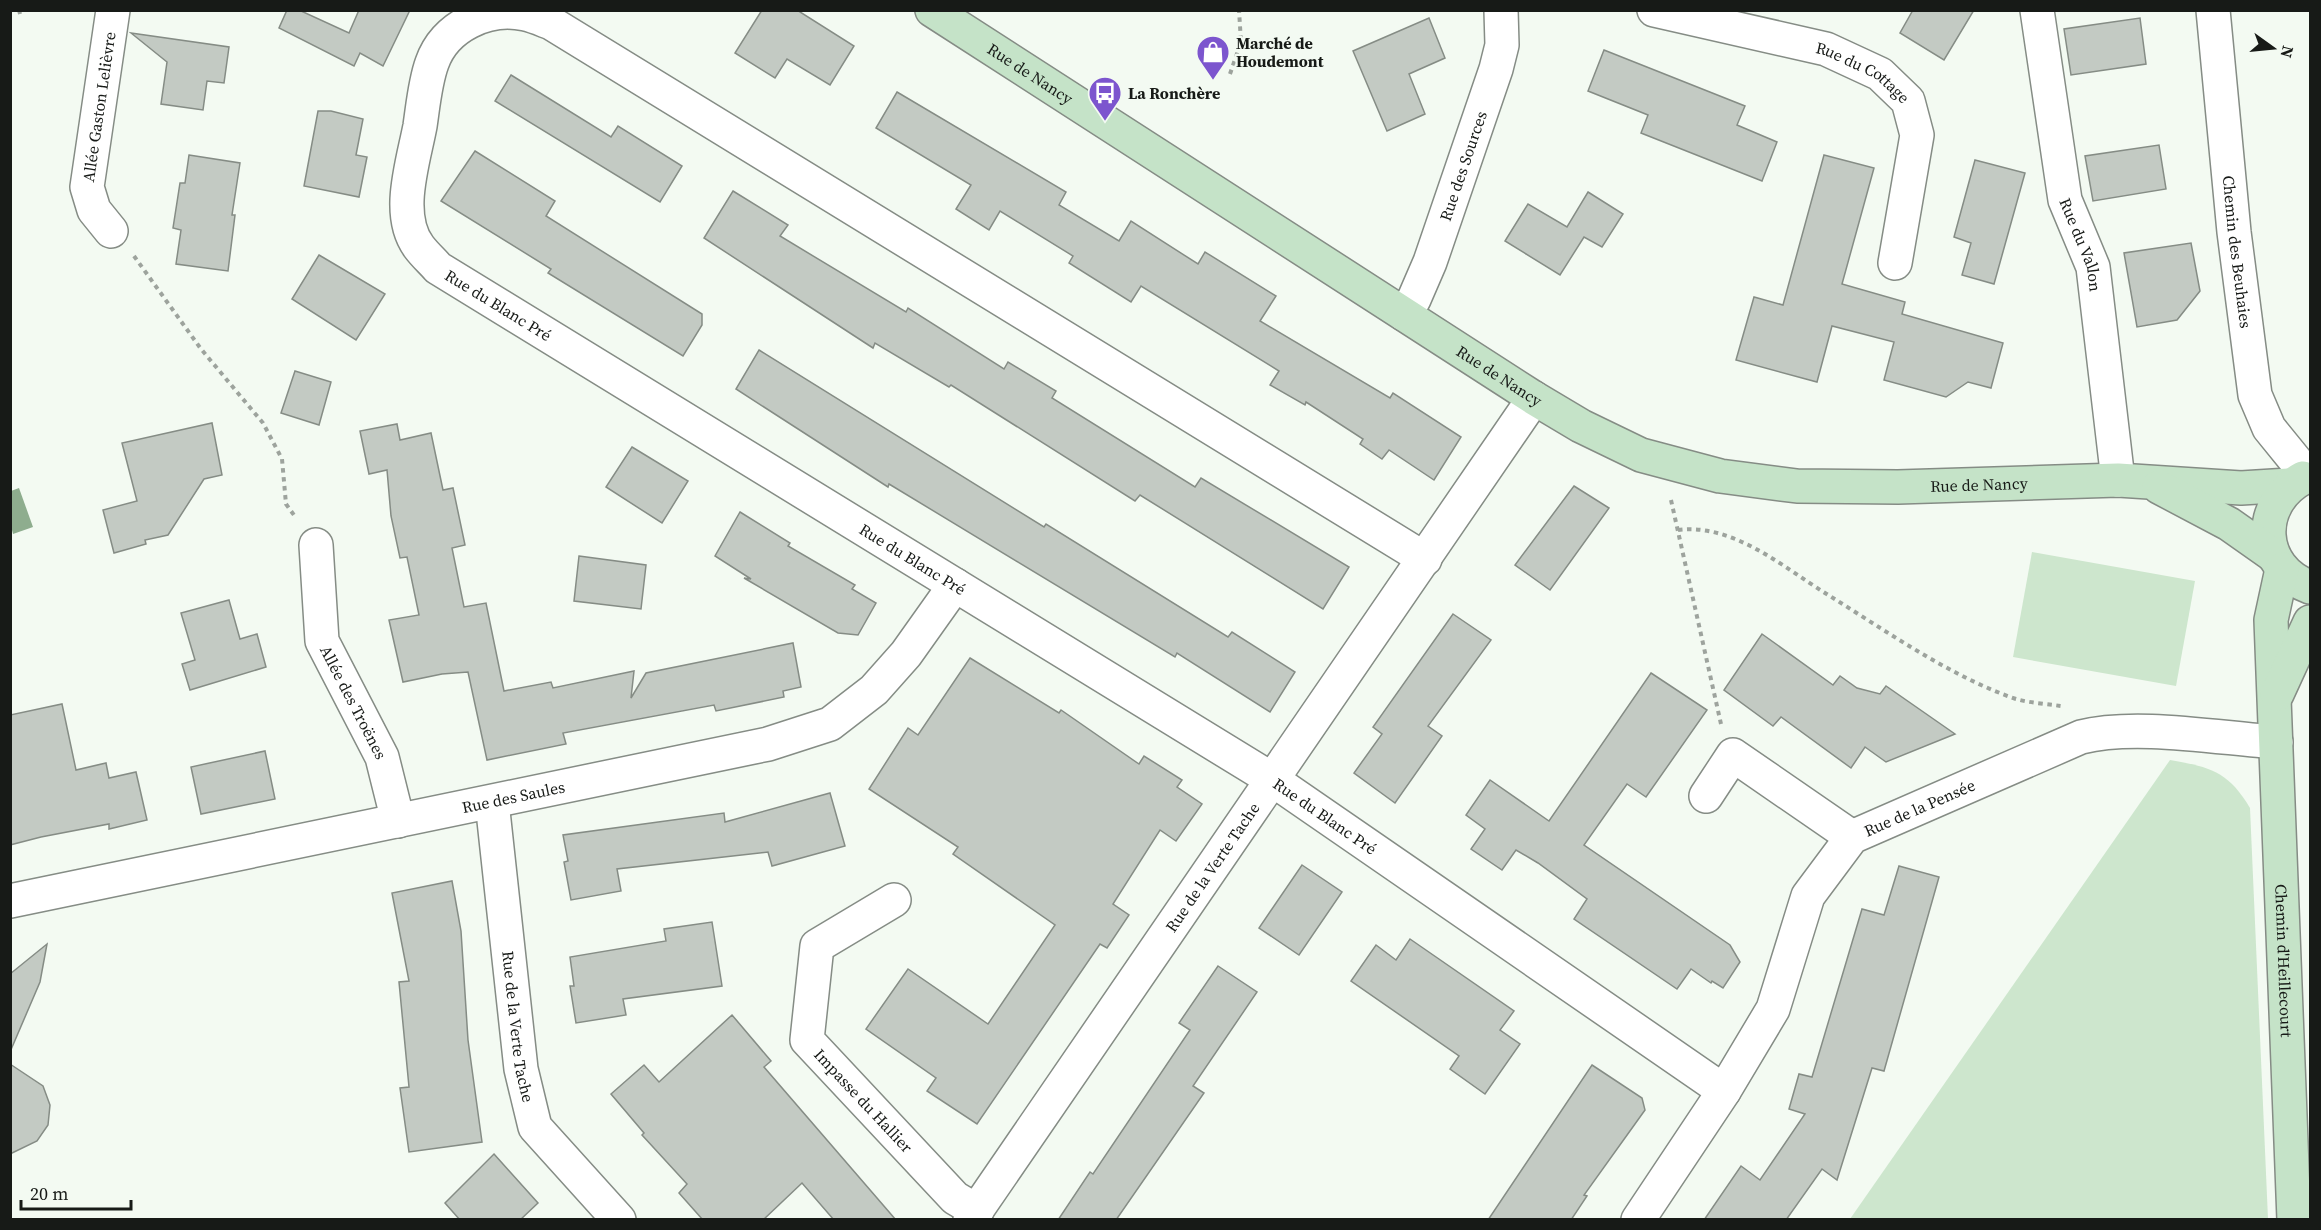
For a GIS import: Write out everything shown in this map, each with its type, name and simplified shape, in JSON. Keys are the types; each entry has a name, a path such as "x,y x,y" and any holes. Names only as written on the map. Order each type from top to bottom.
{"street":[{"name":"Allée Gaston Lelièvre","path":"111,231 94,210 87,187 113,10"},
{"name":"Rue de Nancy","path":"932,10 1534,398 1581,426 1641,455 1720,476 1830,488 2118,480 2241,488 2303,479"},
{"name":"Rue des Sources","path":"1404,314 1430,262 1496,69 1502,45 1501,10"},
{"name":"Rue du Cottage","path":"1654,10 1826,49 1880,74 1908,101 1917,135 1895,263"},
{"name":"Rue du Vallon","path":"2037,10 2066,200 2092,267 2118,480"},
{"name":"Chemin des Beuhaies","path":"2213,10 2231,210 2254,395 2269,428 2303,479"},
{"name":"Rue du Blanc Pré","path":"1425,559 551,23 525,14 502,12 480,16 456,28 443,41 432,63 408,195 409,224 418,246 438,268 1273,780 1724,1090"},
{"name":"Rue de la Verte Tache","path":"974,1215 1534,398"},
{"name":"Chemin d'Heillecourt","path":"2294,1220 2273,702 2271,620 2277,562 2268,530 2274,505 2303,479"},
{"name":"Rue de Nancy","path":"2150,482 2229,524 2277,562 2294,580 2310,587"},
{"name":"Allée des Troënes","path":"316,545 322,640 382,757 398,821"},
{"name":"Rue des Saules","path":"10,901 768,744 830,724 874,690 906,654 955,585"},
{"name":"Chemin d'Heillecourt","path":"2273,702 2310,622"},
{"name":"Rue de la Pensée","path":"1638,1220 1724,1090 1773,1009 1808,896 1852,837 2081,737 2097,733 2124,731 2276,742"},
{"path":"1706,796 1733,755 1852,837"},
{"name":"Rue de la Verte Tache","path":"492,802 521,1069 535,1127 619,1220"},
{"name":"Impasse du Hallier","path":"894,900 818,946 807,1040 955,1198 974,1215"}],"path":[{"path":"1230,74 1241,42 1239,10"},
{"path":"111,231 140,262 201,349 263,423 282,459 286,504 316,545"},
{"path":"1675,465 1669,491 1723,731 1733,755"},
{"path":"1678,530 1691,528 1718,532 1753,548 1949,668 2017,699 2076,707 2097,733"}],"shaded area":[{"path":"19,488 33,527 13,534 11,491"},
{"path":"2032,552 2195,581 2176,686 2013,657"},
{"path":"2170,760 2196,765 2226,778 2250,808 2268,1219 1850,1219"}],"building":[{"path":"287,10 299,10 349,33 359,10 410,10 383,66 360,53 354,66 279,28"},
{"path":"762,10 797,10 854,46 830,85 787,59 775,78 735,53"},
{"path":"1913,10 1974,10 1944,60 1900,33"},
{"path":"1429,18 1445,58 1409,74 1425,114 1387,131 1353,51"},
{"path":"2140,18 2146,64 2071,75 2064,29"},
{"path":"131,33 229,47 224,83 207,81 203,110 161,104 167,62"},
{"path":"1604,50 1745,106 1737,125 1777,142 1762,181 1641,133 1648,115 1588,91"},
{"path":"511,75 611,137 618,126 682,166 660,202 495,101"},
{"path":"897,92 1066,192 1059,205 1119,241 1131,221 1198,264 1205,252 1276,296 1260,321 1390,398 1393,393 1461,437 1434,480 1389,450 1382,459 1360,444 1363,439 1306,402 1305,405 1270,385 1279,371 1141,286 1131,302 1069,263 1073,256 1000,211 989,230 956,209 971,185 876,128"},
{"path":"318,111 331,111 363,119 356,155 367,157 359,197 304,186"},
{"path":"2159,145 2166,189 2093,201 2085,156"},
{"path":"475,151 555,201 546,216 702,314 702,325 683,356 548,273 551,269 441,201"},
{"path":"189,155 240,163 232,215 235,215 228,271 176,264 181,230 173,228 180,183 185,183"},
{"path":"1824,155 1874,168 1842,284 1905,302 1902,314 2003,343 1991,388 1968,382 1946,397 1884,380 1894,342 1832,326 1817,382 1736,360 1754,297 1783,305"},
{"path":"1975,160 2025,173 1994,284 1962,275 1971,243 1954,237"},
{"path":"733,191 788,225 780,236 906,312 908,308 1004,369 1008,362 1056,391 1052,398 1195,487 1201,478 1349,567 1323,609 1140,495 1135,501 951,385 949,387 875,343 873,348 704,238"},
{"path":"1588,192 1623,214 1602,247 1584,237 1560,275 1505,241 1528,204 1567,227"},
{"path":"2191,243 2200,291 2177,320 2137,327 2124,253"},
{"path":"319,255 385,294 356,340 292,299"},
{"path":"759,350 1044,527 1046,524 1228,637 1232,632 1295,672 1270,712 1177,653 1175,657 889,484 888,487 736,389"},
{"path":"295,371 331,382 319,425 281,413"},
{"path":"212,423 222,475 204,479 168,535 145,540 146,544 114,553 103,510 137,501 122,443"},
{"path":"397,424 400,440 431,433 443,490 453,488 465,545 452,548 464,607 486,603 504,691 551,682 553,688 634,671 631,698 646,673 793,643 801,687 783,691 784,697 716,711 714,705 563,733 566,744 487,760 468,672 442,674 403,682 389,620 419,615 407,557 400,558 391,516 387,470 369,474 360,431"},
{"path":"632,447 688,481 662,523 606,487"},
{"path":"1574,486 1609,508 1550,590 1515,565"},
{"path":"740,512 790,543 788,546 855,585 852,589 876,603 858,635 838,633 744,578 751,579 715,556"},
{"path":"579,556 646,565 641,609 574,601"},
{"path":"229,600 240,639 257,634 266,667 190,690 182,664 195,660 181,613"},
{"path":"1453,614 1491,640 1428,726 1442,736 1395,803 1354,773 1382,734 1373,727"},
{"path":"1762,634 1833,685 1840,676 1857,688 1880,694 1886,686 1955,734 1886,762 1865,747 1851,768 1781,717 1773,726 1724,690"},
{"path":"970,658 1059,713 1061,710 1139,764 1144,756 1182,780 1177,787 1202,804 1176,841 1160,830 1113,904 1129,915 1107,948 1100,944 977,1124 927,1091 936,1078 866,1029 908,969 988,1024 1055,925 953,854 958,847 869,789 908,728 918,735"},
{"path":"1651,673 1707,710 1646,797 1627,784 1584,845 1730,945 1740,962 1723,988 1712,981 1711,983 1691,969 1677,989 1574,919 1587,899 1538,863 1516,850 1502,870 1471,849 1485,829 1466,815 1490,780 1549,821"},
{"path":"62,704 76,770 106,763 109,778 136,772 147,820 109,829 109,824 10,845 10,715"},
{"path":"265,751 275,799 201,814 191,767"},
{"path":"830,793 845,846 772,866 768,852 617,869 621,891 571,900 564,862 568,861 563,835 724,813 725,822"},
{"path":"1302,865 1342,892 1299,955 1259,928"},
{"path":"1899,866 1939,877 1884,1071 1872,1068 1837,1180 1822,1169 1786,1220 1704,1220 1741,1166 1760,1180 1805,1114 1789,1109 1799,1074 1812,1077 1862,909 1884,915"},
{"path":"452,881 461,931 468,1040 482,1142 409,1152 400,1088 409,1087 399,982 409,981 392,893"},
{"path":"712,922 722,986 623,999 626,1015 576,1023 570,986 574,986 570,957 666,941 664,929"},
{"path":"1410,939 1514,1011 1500,1030 1520,1044 1485,1094 1450,1069 1459,1056 1351,981 1376,945 1396,960"},
{"path":"47,944 40,982 10,1052 10,974"},
{"path":"1218,966 1257,992 1193,1086 1204,1093 1116,1220 1058,1220 1090,1172 1093,1174 1190,1030 1179,1023"},
{"path":"732,1015 771,1061 764,1067 896,1220 834,1220 802,1183 763,1220 703,1220 679,1193 687,1184 642,1135 644,1133 611,1094 644,1065 659,1082"},
{"path":"10,1064 43,1086 50,1105 48,1125 37,1141 10,1154"},
{"path":"1592,1065 1642,1098 1645,1110 1584,1195 1587,1196 1571,1220 1488,1220"},
{"path":"494,1154 538,1203 520,1220 460,1220 445,1203"}],"place":[{"name":"Marché de Houdemont","path":"1213,81"},
{"name":"La Ronchère","path":"1105,122"}]}
